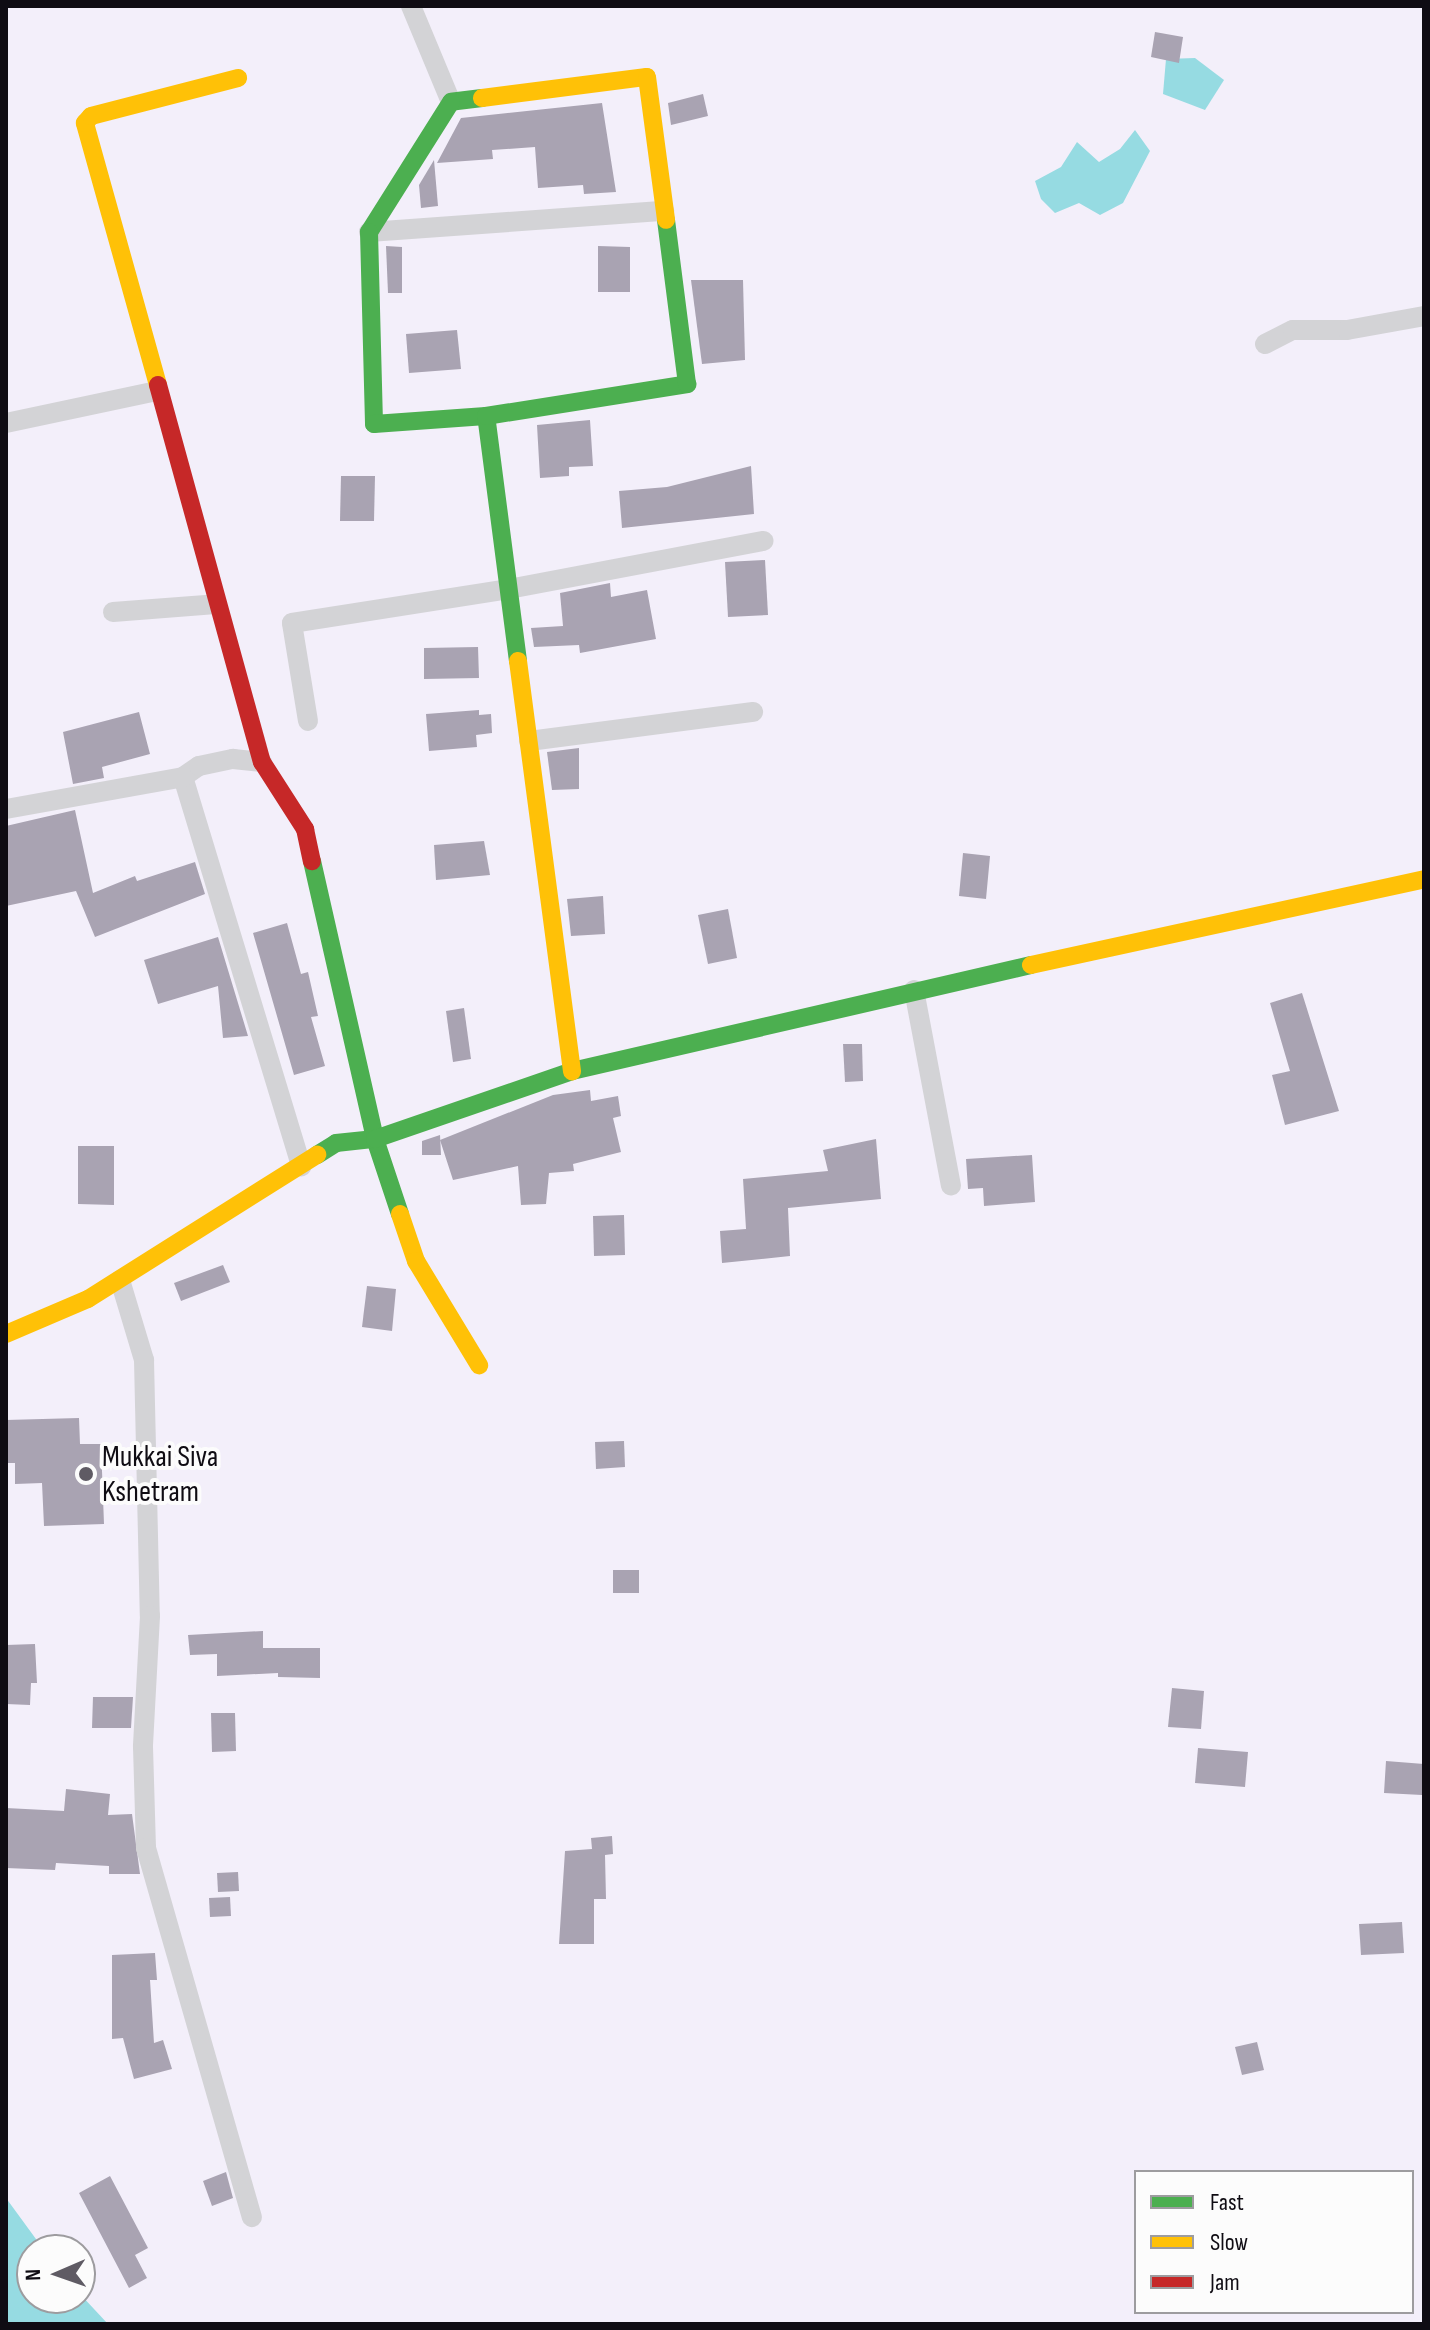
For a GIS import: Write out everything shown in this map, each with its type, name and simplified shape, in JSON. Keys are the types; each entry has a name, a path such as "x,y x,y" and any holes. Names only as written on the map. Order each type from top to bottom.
{"street":[{"path":"411,6 451,102"},
{"path":"647,77 687,384 486,416 374,424 369,232 451,102 647,77"},
{"path":"238,78 86,121 156,391 262,762 305,829 375,1139 416,1261 479,1365"},
{"path":"369,232 664,211"},
{"path":"1265,344 1293,330 1347,330 1424,316"},
{"path":"6,423 156,391"},
{"path":"486,416 572,1071"},
{"path":"308,721 292,623 509,589 764,541"},
{"path":"113,612 216,604"},
{"path":"529,741 753,712"},
{"path":"6,809 183,777 199,766 233,759 262,762"},
{"path":"183,777 301,1166"},
{"path":"6,1334 120,1280 336,1143 375,1139 572,1071 914,990 1424,879"},
{"path":"914,990 951,1186"},
{"path":"120,1280 144,1360 150,1616 143,1747 146,1848 252,2217"}],"water":[{"path":"1195,58 1224,80 1205,110 1163,94 1166,59"},
{"path":"1135,130 1150,151 1123,203 1100,215 1079,203 1055,213 1041,199 1035,181 1061,167 1077,142 1099,162 1120,149"},
{"path":"6,2198 32,2234 16,2234 16,2314 96,2314 96,2311 108,2324 6,2324"}],"building":[{"path":"1155,32 1183,37 1179,63 1151,57"},
{"path":"703,94 708,116 671,125 668,103"},
{"path":"602,103 616,192 584,194 583,185 538,188 535,147 492,150 493,159 437,163 461,118"},
{"path":"434,160 438,206 421,208 419,185"},
{"path":"386,246 402,247 402,293 388,293"},
{"path":"598,246 630,247 630,292 598,292"},
{"path":"691,280 743,280 745,360 702,364"},
{"path":"457,330 461,369 409,373 406,334"},
{"path":"590,420 593,466 569,467 569,476 540,478 537,425"},
{"path":"751,466 754,514 622,528 619,491 667,487"},
{"path":"341,476 375,476 374,521 340,521"},
{"path":"765,560 768,615 728,617 725,562"},
{"path":"610,583 611,597 647,590 656,639 580,653 579,645 534,647 531,628 563,626 560,593"},
{"path":"478,647 479,678 424,679 424,648"},
{"path":"479,710 479,715 491,714 492,733 476,735 477,747 429,751 426,714"},
{"path":"139,712 150,754 102,767 104,778 73,784 63,732"},
{"path":"579,748 579,789 552,790 547,752"},
{"path":"75,810 93,893 135,876 137,881 195,862 205,894 95,937 76,891 6,906 6,826"},
{"path":"484,841 490,875 436,880 434,845"},
{"path":"963,853 990,856 986,899 959,896"},
{"path":"603,896 605,934 571,936 567,899"},
{"path":"728,909 737,958 708,964 698,915"},
{"path":"287,923 301,974 308,972 318,1016 311,1017 325,1066 294,1075 253,933"},
{"path":"218,937 248,1036 223,1038 218,986 158,1004 144,960"},
{"path":"1302,993 1339,1111 1285,1125 1272,1075 1290,1071 1270,1003"},
{"path":"464,1008 471,1059 453,1062 446,1011"},
{"path":"843,1044 862,1044 863,1081 845,1082"},
{"path":"590,1090 591,1101 618,1096 621,1116 613,1118 621,1152 573,1164 574,1171 549,1173 546,1204 521,1205 518,1166 453,1180 440,1140 553,1095"},
{"path":"440,1135 441,1155 422,1155 422,1141"},
{"path":"876,1139 881,1199 788,1208 790,1256 722,1263 720,1231 746,1229 743,1179 828,1171 823,1150"},
{"path":"78,1146 114,1146 114,1205 78,1204"},
{"path":"1032,1155 1035,1202 984,1206 983,1188 968,1189 966,1159"},
{"path":"624,1215 625,1255 594,1256 593,1216"},
{"path":"223,1265 230,1282 181,1301 174,1283"},
{"path":"367,1286 396,1289 392,1331 362,1327"},
{"path":"79,1418 80,1444 101,1444 104,1524 44,1526 42,1483 15,1484 15,1463 6,1463 6,1420"},
{"path":"624,1441 625,1467 596,1469 595,1442"},
{"path":"613,1570 639,1570 639,1593 613,1593"},
{"path":"263,1631 263,1648 320,1648 320,1678 278,1677 278,1673 217,1676 217,1654 190,1655 188,1635"},
{"path":"35,1644 37,1683 31,1683 30,1705 6,1704 6,1645"},
{"path":"1172,1688 1204,1691 1201,1729 1168,1727"},
{"path":"93,1697 133,1697 131,1728 92,1728"},
{"path":"211,1713 235,1713 236,1751 212,1752"},
{"path":"1198,1748 1248,1752 1245,1787 1195,1783"},
{"path":"1386,1761 1424,1764 1422,1795 1384,1793"},
{"path":"66,1789 110,1794 108,1815 132,1814 140,1874 109,1874 109,1866 56,1863 55,1870 6,1868 6,1808 64,1811"},
{"path":"612,1836 613,1854 605,1855 606,1899 594,1899 594,1944 559,1944 565,1851 592,1849 591,1838"},
{"path":"238,1872 239,1891 218,1892 217,1873"},
{"path":"230,1897 231,1916 210,1917 209,1898"},
{"path":"1402,1922 1404,1953 1361,1955 1359,1924"},
{"path":"155,1953 157,1980 150,1980 154,2043 163,2040 172,2069 134,2079 123,2038 112,2039 112,1955"},
{"path":"1257,2042 1264,2070 1242,2075 1235,2047"},
{"path":"226,2172 233,2198 212,2206 203,2181"},
{"path":"110,2176 148,2248 135,2255 147,2278 129,2288 79,2193"}],"traffic: fast":[{"path":"482,98 451,102 369,232 374,424 486,416"},
{"path":"518,661 486,416 687,384 666,220"},
{"path":"312,861 375,1139 400,1214"},
{"path":"317,1155 336,1143 375,1139 572,1071 1031,965"}],"traffic: slow":[{"path":"482,98 647,77 666,220"},
{"path":"158,385 85,123 91,116 238,78"},
{"path":"518,661 572,1071"},
{"path":"1031,965 1424,879"},
{"path":"6,1334 88,1299 317,1155"},
{"path":"400,1214 416,1261 479,1365"}],"traffic: jam":[{"path":"158,385 262,762 305,829 312,861"}],"place":[{"name":"Mukkai Siva Kshetram","path":"86,1474"}]}
